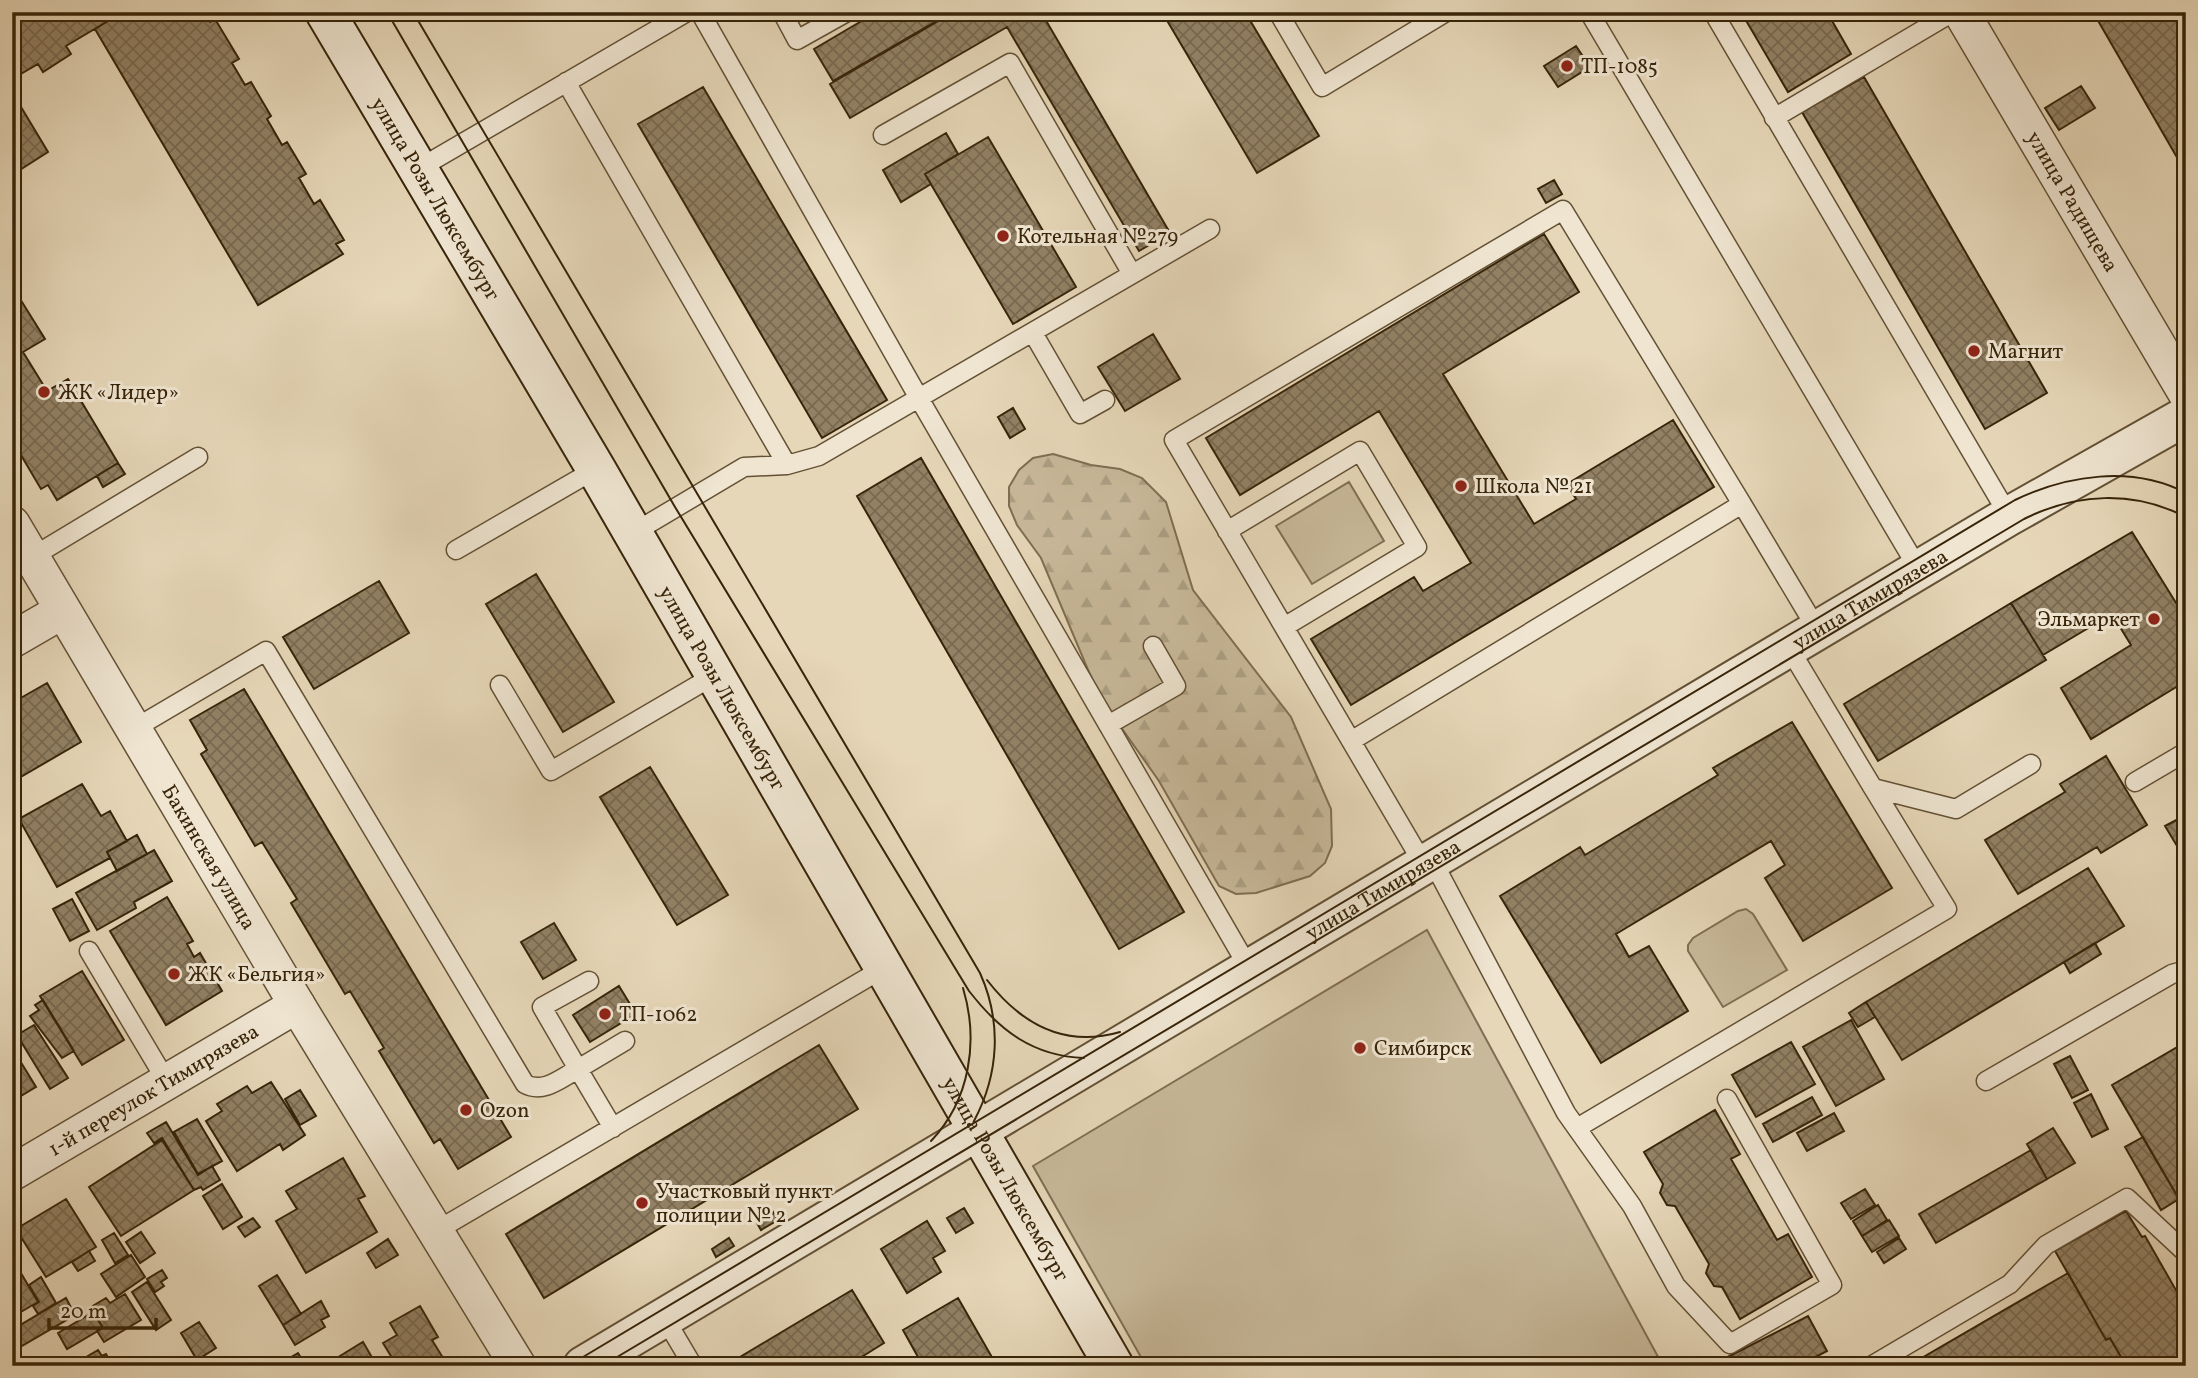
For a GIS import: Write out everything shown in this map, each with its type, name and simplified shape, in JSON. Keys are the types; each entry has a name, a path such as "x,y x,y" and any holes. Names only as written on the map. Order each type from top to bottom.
{"street":[{"name":"улица Розы Люксембург","path":"325,12 596,469 1114,1366"},
{"name":"улица Радищева","path":"1961,12 2186,393"},
{"name":"улица Тимирязева","path":"583,1366 2009,516 2186,416"},
{"name":"Бакинская улица","path":"12,524 297,1005 518,1366"},
{"path":"12,640 62,611"},
{"name":"1-й переулок Тимирязева","path":"12,1173 297,1005"}],"lane":[{"path":"418,169 687,12"},
{"path":"700,12 920,400 1250,970"},
{"path":"782,12 797,40 847,12"},
{"path":"1278,12 1322,87 1446,12"},
{"path":"1589,12 1919,570"},
{"path":"1713,12 2009,516"},
{"path":"1774,118 1952,12"},
{"path":"883,135 1010,63 1132,274"},
{"path":"566,82 786,465"},
{"path":"1577,1128 1947,909 1873,788 1742,504 1563,210 1174,440 1351,741 1428,863 1577,1128 1632,1206 1676,1286 1730,1344 1832,1285 1727,1099"},
{"path":"633,533 744,467 786,465 819,456 920,400 1210,229"},
{"path":"1033,333 1080,414 1105,400"},
{"path":"1227,531 1360,451 1368,463 1417,547 1284,627"},
{"path":"32,557 198,457"},
{"path":"456,550 596,469"},
{"path":"1351,741 1742,504"},
{"path":"1108,725 1177,686 1153,646"},
{"path":"132,730 266,651 525,1084 533,1088 544,1088 625,1041"},
{"path":"500,685 551,771 715,675"},
{"path":"2136,782 2186,752"},
{"path":"1873,788 1956,809 2031,764"},
{"path":"89,951 167,1082"},
{"path":"436,1231 884,968"},
{"path":"1986,1081 2172,974 2186,970"},
{"path":"589,981 542,1007 613,1128"},
{"path":"1871,1366 2010,1284 2046,1245 2127,1198 2186,1253"},
{"path":"663,1317 693,1366"}],"green space":[{"path":"1053,454 1091,465 1120,469 1142,478 1166,502 1193,590 1291,717 1331,809 1332,846 1325,863 1310,876 1256,893 1236,894 1219,886 1159,781 1099,696 1041,558 1017,525 1009,506 1009,487 1019,470 1033,458"},
{"path":"1349,482 1384,541 1312,584 1276,526"},
{"path":"1746,909 1753,914 1787,970 1723,1007 1688,951 1688,945 1693,938"},
{"name":"Симбирск","path":"1427,930 1663,1366 1146,1366 1033,1166"}],"building":[{"path":"12,12 123,12 66,46 71,54 43,72 38,64 12,79"},
{"path":"123,12 204,12 210,22 215,19 239,59 232,63 245,85 251,82 271,116 267,119 282,145 287,142 306,174 299,178 314,204 320,200 344,240 336,244 343,254 258,305 95,29"},
{"path":"795,12 815,12 800,21"},
{"path":"877,12 952,12 833,81 814,49"},
{"path":"954,12 1041,12 1170,233 1139,251 1007,27 850,118 830,84"},
{"path":"1162,12 1245,12 1319,136 1257,173"},
{"path":"1741,12 1827,12 1851,54 1788,92"},
{"path":"2093,12 2175,12 2186,32 2186,173"},
{"name":"ТП-1085","path":"1576,46 1590,67 1558,87 1544,66"},
{"path":"1864,77 2047,393 1985,429 1802,112"},
{"path":"2081,86 2095,108 2059,130 2045,108"},
{"path":"703,87 887,400 822,438 638,124"},
{"path":"12,92 48,152 12,175"},
{"path":"946,133 958,154 925,174 931,184 901,202 883,170"},
{"name":"Котельная №279","path":"988,137 1076,287 1013,324 925,174"},
{"path":"1554,180 1562,194 1546,203 1538,189"},
{"path":"1544,234 1579,292 1443,374 1534,524 1576,499 1567,484 1673,420 1714,487 1351,705 1311,639 1414,577 1423,591 1471,563 1379,411 1240,495 1206,438"},
{"name":"ЖК «Лидер»","path":"12,286 45,339 23,352 47,391 68,379 118,463 57,500 48,485 41,489 12,440"},
{"path":"1153,334 1180,379 1125,411 1098,367"},
{"path":"1013,408 1025,429 1010,438 998,417"},
{"path":"921,458 1184,912 1119,949 857,496"},
{"path":"118,463 125,474 103,487 97,476"},
{"path":"2132,532 2186,619 2186,681 2091,739 2061,688 2131,645 2112,614 2043,655 2011,603"},
{"path":"536,574 614,702 563,732 486,604"},
{"path":"379,581 409,633 314,689 283,637"},
{"path":"2011,603 2046,660 1878,761 1844,704"},
{"path":"47,683 81,742 12,782 12,703"},
{"path":"244,689 511,1137 458,1169 440,1139 434,1143 379,1051 384,1048 350,991 345,994 291,903 297,899 262,842 255,846 201,754 207,750 190,720"},
{"path":"1792,722 1892,888 1803,941 1765,878 1785,865 1771,841 1616,934 1629,957 1649,946 1688,1011 1601,1063 1500,896 1580,847 1585,855 1718,775 1713,768"},
{"path":"2106,756 2147,825 2101,853 2097,847 2018,894 1985,840 2065,792 2060,784"},
{"path":"650,767 728,895 677,925 600,797"},
{"path":"82,784 101,816 110,811 127,841 107,852 110,858 57,887 19,819"},
{"path":"2186,815 2186,861 2165,826"},
{"path":"137,835 147,854 117,871 107,852"},
{"path":"154,850 172,881 134,902 136,908 97,930 76,893"},
{"path":"2088,868 2124,926 1902,1060 1866,1002"},
{"name":"ЖК «Бельгия»","path":"167,897 193,941 187,944 194,957 200,953 222,991 166,1025 110,931"},
{"path":"72,899 89,931 70,941 53,909"},
{"path":"554,923 576,960 543,979 521,942"},
{"path":"2095,943 2101,954 2070,973 2064,962"},
{"path":"82,971 124,1040 82,1065 40,996"},
{"name":"ТП-1062","path":"619,986 636,1014 590,1042 573,1015"},
{"path":"43,1000 74,1051 62,1058 30,1016 39,1010 35,1005"},
{"path":"1866,1002 1875,1017 1858,1027 1849,1013"},
{"path":"1851,1020 1884,1079 1836,1106 1803,1047"},
{"path":"34,1025 68,1078 50,1089 17,1035"},
{"path":"1791,1042 1815,1084 1756,1117 1732,1075"},
{"path":"2186,1042 2186,1211 2112,1085"},
{"path":"819,1045 858,1109 544,1298 506,1234"},
{"path":"14,1051 36,1087 14,1100 12,1096"},
{"path":"2070,1056 2088,1090 2072,1098 2054,1064"},
{"path":"271,1082 305,1135 283,1150 280,1144 237,1171 206,1121 222,1111 217,1104 247,1086 252,1093"},
{"path":"300,1090 316,1116 300,1125 285,1099"},
{"path":"2091,1094 2108,1129 2092,1137 2074,1103"},
{"path":"1812,1097 1822,1115 1773,1142 1763,1124"},
{"path":"1715,1110 1740,1154 1731,1159 1777,1240 1788,1234 1812,1277 1740,1319 1722,1287 1714,1286 1706,1273 1709,1264 1675,1206 1667,1205 1660,1193 1663,1184 1644,1152"},
{"path":"1834,1113 1844,1131 1807,1151 1797,1133"},
{"path":"197,1119 222,1161 198,1174 174,1132"},
{"path":"166,1122 198,1175 212,1166 220,1180 203,1190 201,1187 194,1190 162,1138 154,1143 147,1133"},
{"path":"2053,1128 2075,1163 2047,1179 2027,1144"},
{"path":"2143,1137 2179,1199 2161,1210 2125,1147"},
{"path":"162,1140 194,1190 121,1236 89,1187"},
{"path":"2031,1150 2047,1179 1936,1243 1919,1214"},
{"path":"343,1158 365,1196 358,1199 377,1232 306,1273 276,1221 297,1209 286,1191"},
{"path":"222,1184 242,1217 223,1229 203,1196"},
{"path":"1865,1189 1875,1205 1851,1219 1841,1203"},
{"path":"66,1199 96,1247 46,1277 16,1229"},
{"path":"1878,1205 1887,1220 1862,1236 1853,1221"},
{"path":"964,1208 973,1223 956,1233 947,1218"},
{"path":"2126,1211 2142,1237 2145,1236 2181,1299 2186,1297 2186,1366 2126,1366 2110,1338 2106,1340 2055,1251"},
{"path":"773,1212 778,1220 761,1230 757,1223"},
{"path":"253,1218 260,1227 245,1237 238,1227"},
{"path":"1889,1220 1899,1236 1872,1252 1862,1236"},
{"path":"927,1221 945,1251 933,1258 941,1272 907,1293 881,1249"},
{"path":"141,1232 155,1253 140,1263 126,1242"},
{"path":"114,1233 128,1255 115,1263 102,1240"},
{"path":"729,1238 734,1246 716,1257 712,1249"},
{"path":"1899,1238 1906,1249 1884,1263 1877,1252"},
{"path":"388,1239 398,1255 376,1268 367,1253"},
{"path":"89,1251 95,1261 78,1271 72,1262"},
{"path":"131,1255 145,1277 116,1297 101,1274"},
{"path":"12,1258 38,1302 12,1317"},
{"path":"162,1270 167,1278 161,1282 164,1286 155,1292 147,1279"},
{"path":"2068,1273 2106,1340 2110,1338 2124,1362 2118,1366 1908,1366"},
{"path":"277,1275 301,1314 283,1325 259,1286"},
{"path":"41,1277 56,1303 38,1314 33,1306 39,1302 29,1285"},
{"path":"147,1282 171,1320 156,1330 132,1292"},
{"path":"852,1290 884,1343 847,1366 731,1366 730,1363"},
{"path":"125,1294 141,1320 104,1342 97,1331 103,1328 91,1307 106,1298 110,1303"},
{"path":"66,1298 75,1315 20,1347 12,1330"},
{"path":"958,1298 997,1366 923,1366 903,1330"},
{"path":"321,1301 329,1316 321,1320 325,1327 295,1345 283,1325"},
{"path":"420,1306 438,1337 432,1340 448,1366 397,1366 383,1343 397,1335 390,1323"},
{"path":"93,1312 103,1328 67,1349 58,1333"},
{"path":"1808,1316 1827,1351 1798,1366 1710,1366"},
{"path":"199,1322 216,1348 197,1360 181,1333"},
{"path":"363,1342 377,1366 339,1366 335,1359"},
{"path":"98,1350 102,1356 106,1354 113,1366 71,1366"},
{"path":"298,1353 306,1366 276,1366"}],"tram line":[{"path":"387,12 675,507 969,991 993,1018 1019,1039 1049,1052 1084,1058"},
{"path":"413,12 980,973 992,1010 995,1048 989,1085 974,1121"},
{"path":"568,1366 2015,500 2035,491 2078,479 2122,476 2165,484 2186,493"},
{"path":"602,1366 2024,519 2064,504 2105,498 2146,502 2186,517"},
{"path":"987,980 1014,1009 1046,1028 1081,1037 1120,1032"},
{"path":"931,1141 955,1107 968,1069 970,1028 963,988"}],"place":[{"name":"ТП-1085","path":"1567,66"},
{"name":"Котельная №279","path":"1003,236"},
{"name":"Магнит","path":"1974,351"},
{"name":"ЖК «Лидер»","path":"44,392"},
{"name":"Школа № 21","path":"1461,486"},
{"name":"Эльмаркет","path":"2154,619"},
{"name":"ЖК «Бельгия»","path":"174,974"},
{"name":"ТП-1062","path":"605,1014"},
{"name":"Симбирск","path":"1360,1048"},
{"name":"Ozon","path":"466,1110"},
{"name":"Участковый пункт полиции № 2","path":"642,1203"}]}
